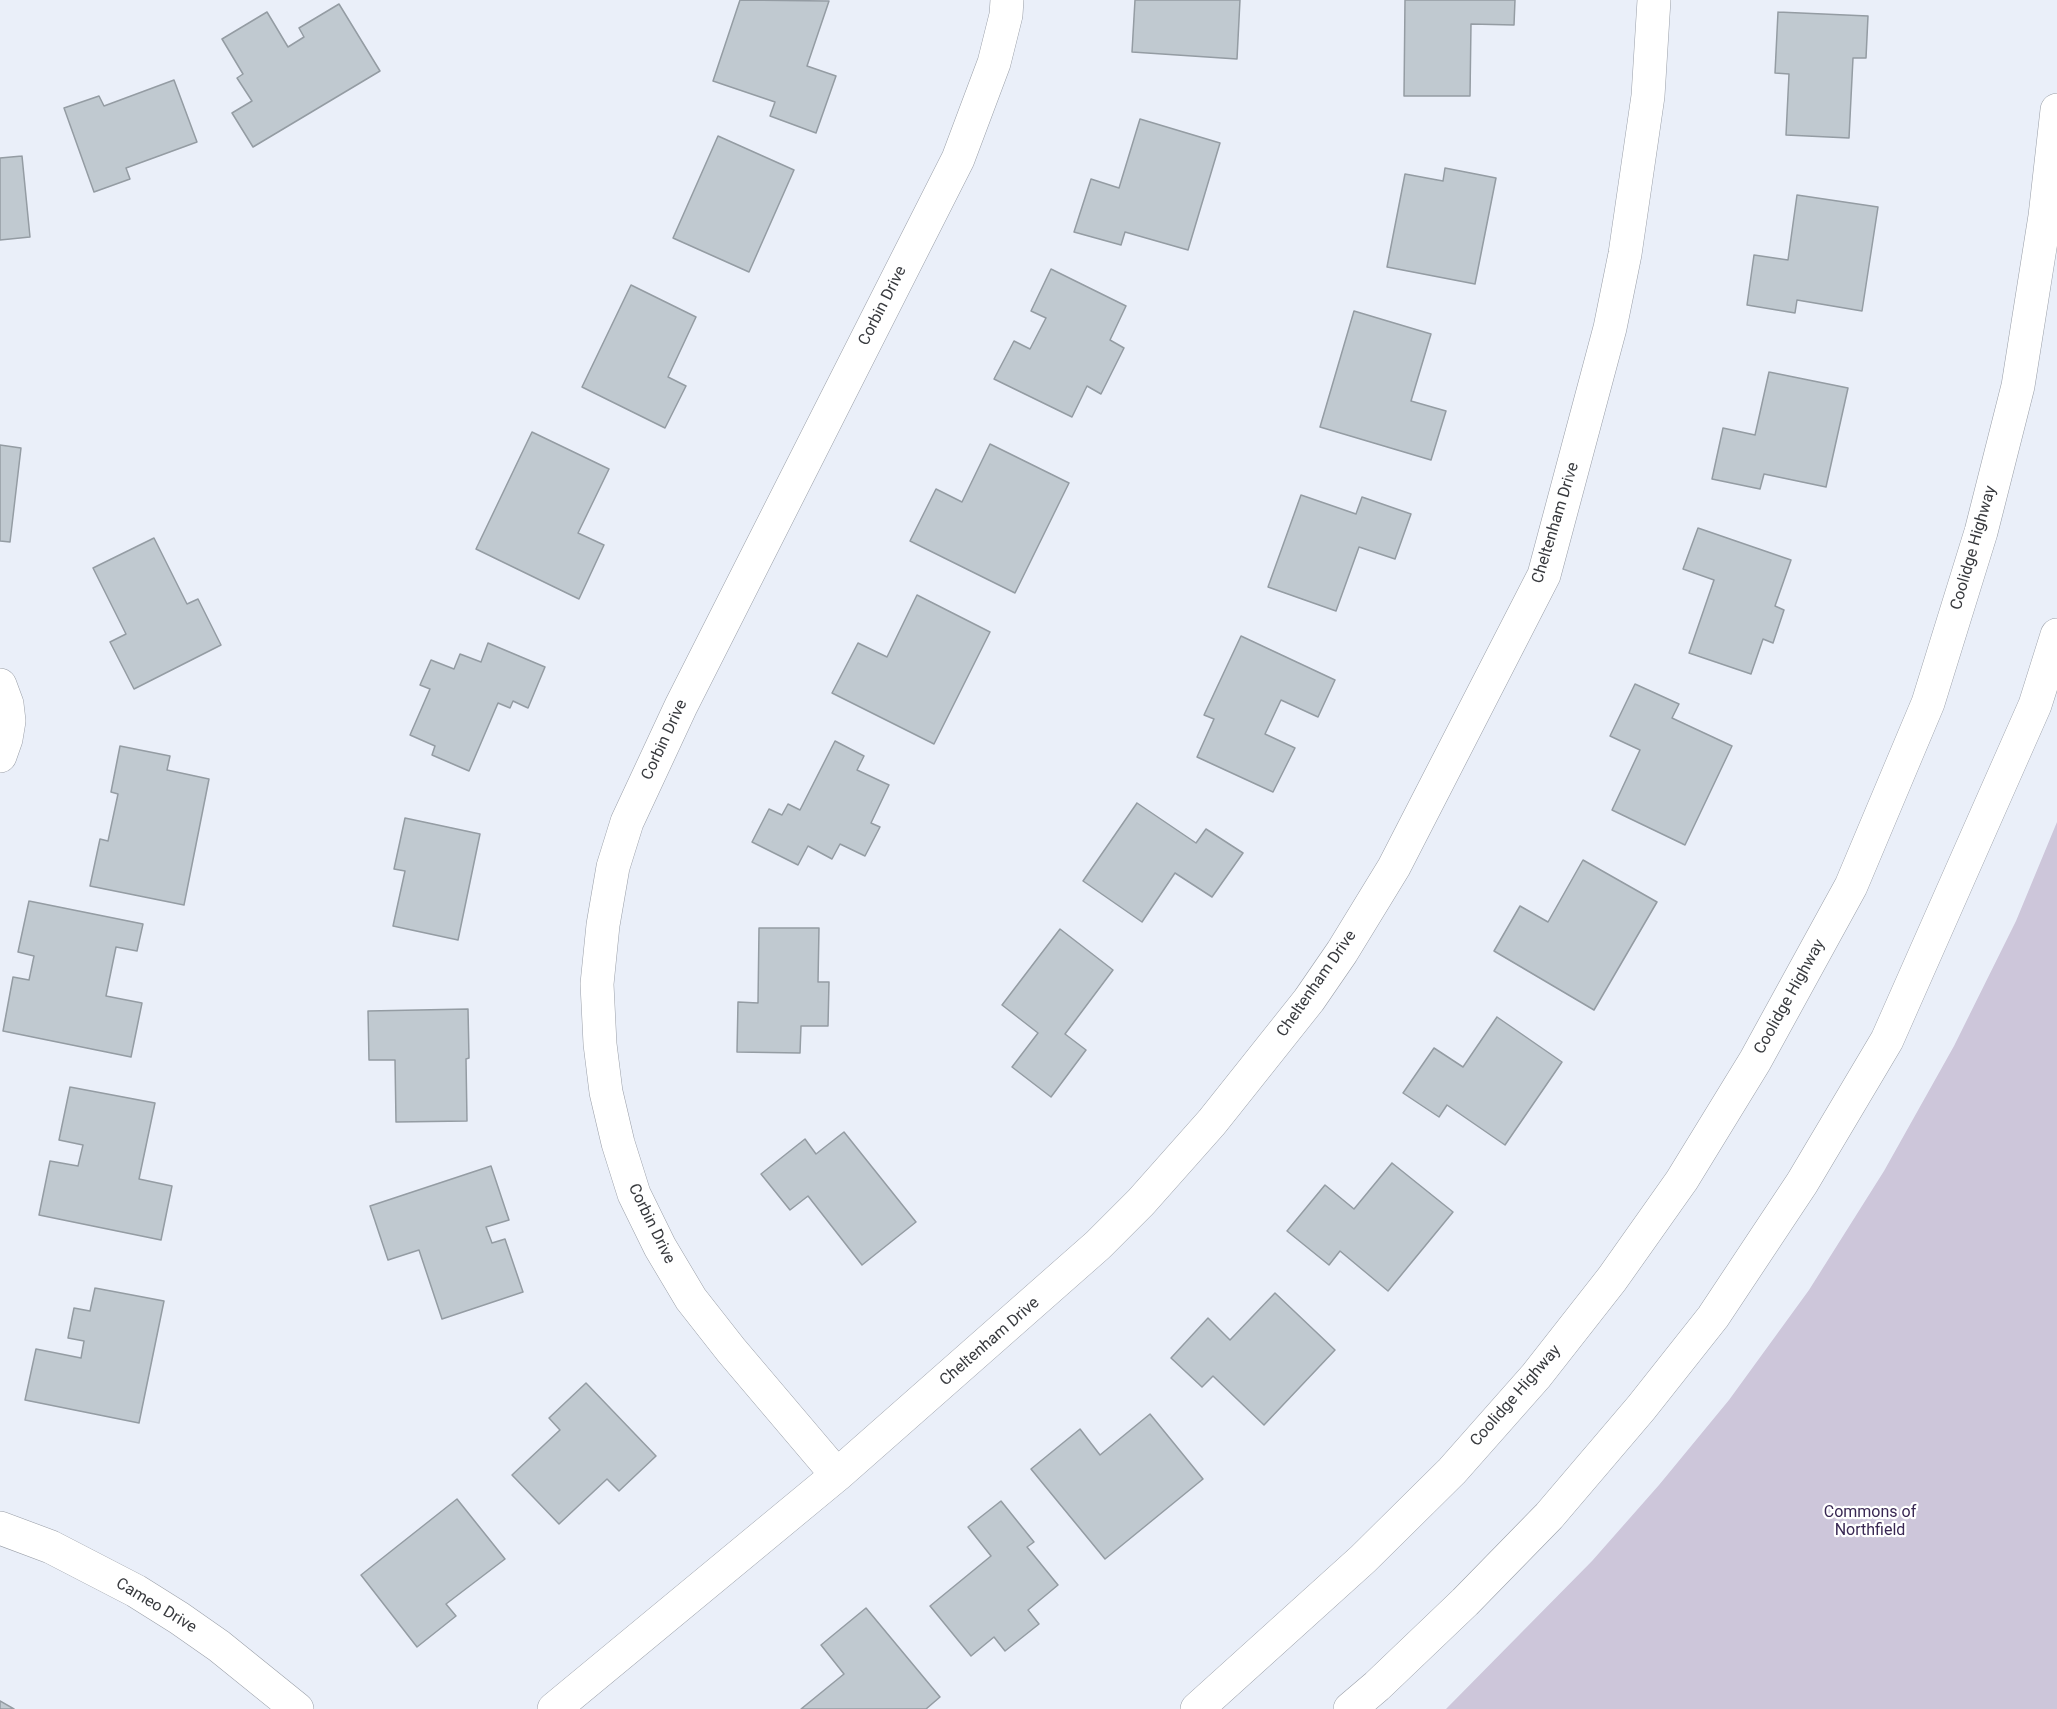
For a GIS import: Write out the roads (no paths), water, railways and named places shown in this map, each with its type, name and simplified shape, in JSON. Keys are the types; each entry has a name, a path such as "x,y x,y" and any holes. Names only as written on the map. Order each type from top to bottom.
{"street":[{"name":"Corbin Drive","path":"837,1475 691,1299 660,1247 634,1194 618,1143 606,1092 600,1044 597,984 603,925 614,867 627,822 681,705 958,159 994,63 1006,15 1007,0"},
{"name":"Cheltenham Drive","path":"554,1709 837,1475 1056,1285 1134,1209 1181,1159 1309,1000 1342,952 1394,867 1544,575 1610,328 1624,254 1647,96 1654,0"},
{"name":"Coolidge Highway","path":"1197,1709 1363,1559 1452,1471 1536,1376 1612,1279 1682,1180 1755,1061 1845,897 1928,703 1981,532 2018,386 2045,216 2057,110"},
{"path":"1350,1709 1449,1617 1550,1516 1641,1408 1713,1317 1802,1183 1887,1040 2035,705 2057,635"},
{"path":"0,685 7,704 9,721 0,756"},
{"name":"Cameo Drive","path":"0,1528 51,1548 136,1591 219,1646 297,1709"}],"park label":[{"name":"Commons of Northfield","path":"1870,1522"}]}
